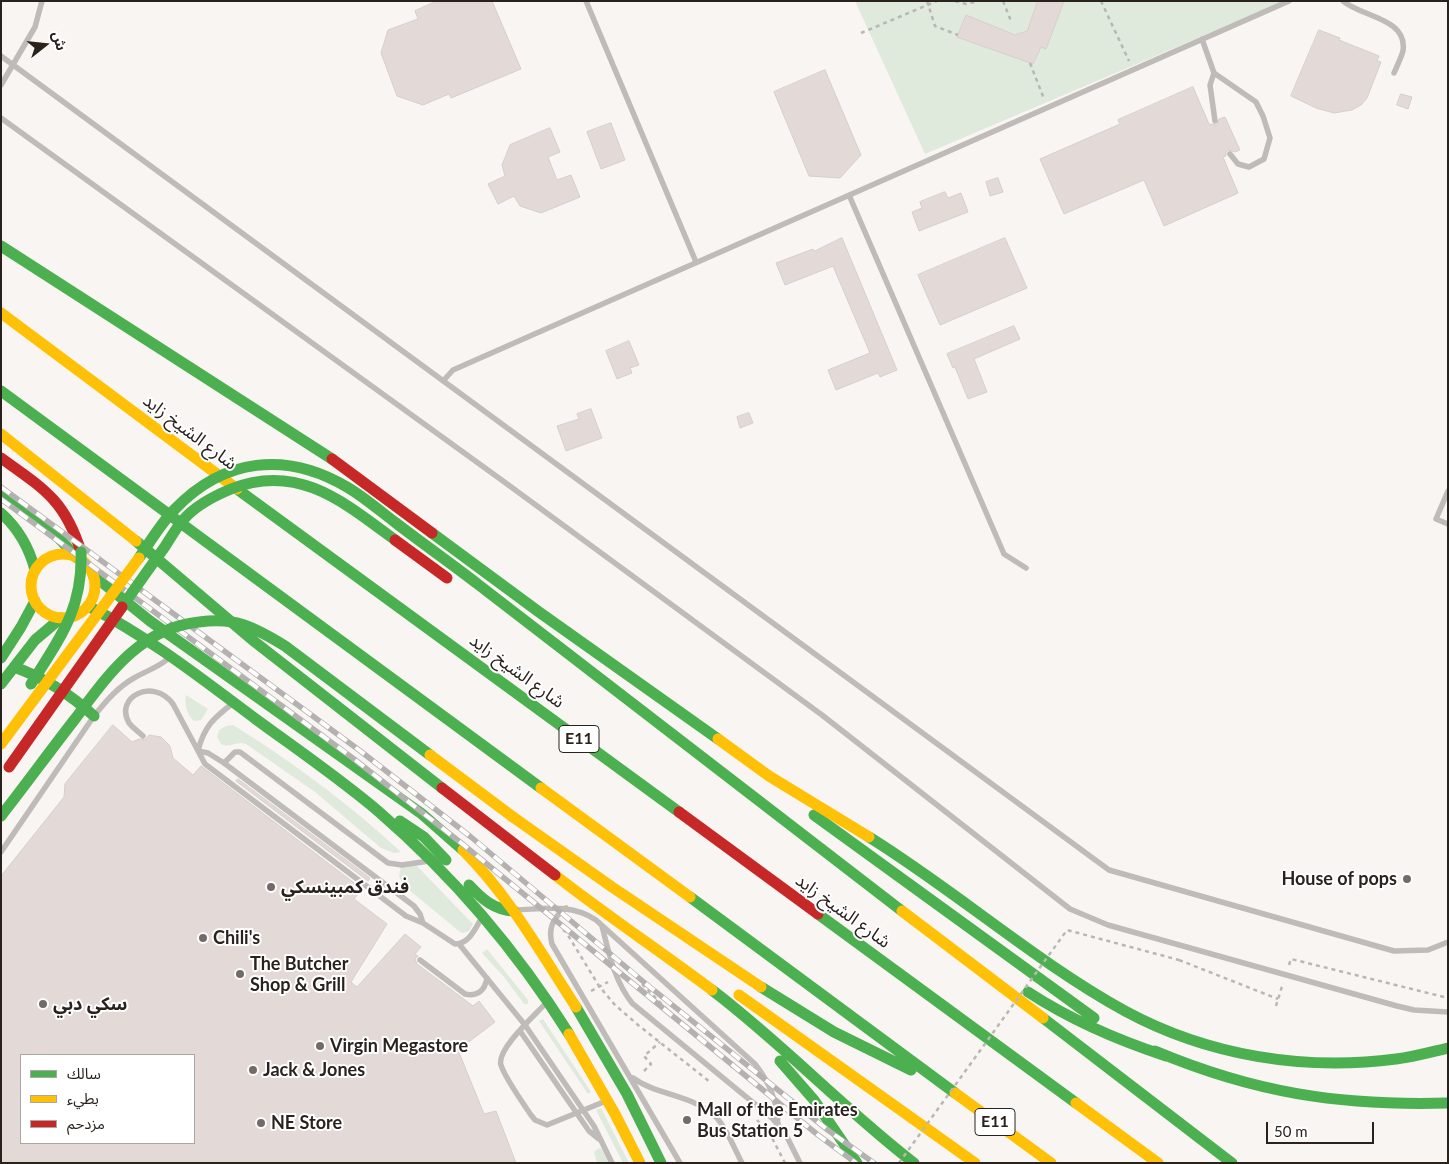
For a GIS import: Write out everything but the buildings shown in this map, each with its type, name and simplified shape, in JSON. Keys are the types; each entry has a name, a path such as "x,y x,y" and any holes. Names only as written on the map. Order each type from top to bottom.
{"main road":[{"path":"1,246 320,450 547,618 769,776 927,874 1102,997 1151,1024 1177,1035 1231,1051 1287,1061 1315,1063 1371,1062 1399,1059 1448,1048"},
{"name":"شارع الشيخ زايد","path":"1,313 206,466 1158,1163"},
{"name":"E11","path":"1,391 1051,1163"},
{"path":"1,434 133,539 263,648 592,904 667,956 742,1013 855,1115 914,1163"},
{"path":"1,458 40,486 60,504 73,527 83,570 75,609 69,622 1,733"},
{"path":"1,744 174,510 197,488 210,479 256,464 281,463 304,466 328,475 348,487 475,582 1232,1163"},
{"path":"1,778 184,519 204,502 226,490 259,480 276,480 294,481 326,492 341,500 457,585"},
{"path":"1,494 39,519 79,555 93,575 150,621 422,814 455,842 479,867 514,910 614,1070 661,1163"},
{"path":"2,515 17,529 28,546 35,570"},
{"path":"79,555 54,556 40,564 35,570 31,586 35,601 46,613 60,618 76,616 88,606 94,591 93,575"},
{"path":"1,658 22,627 35,601"},
{"path":"88,606 136,631 350,788 432,861 483,916 548,1001 608,1100 640,1163"},
{"path":"1,684 43,631 60,618"},
{"path":"1,816 103,682 135,648 155,634 176,625 221,620 242,624 263,633 285,646 582,868 826,1029 881,1057 938,1080"},
{"path":"14,667 58,686 71,694 94,716"},
{"path":"637,721 704,770 774,807 798,823 1041,1001 1089,1028 1166,1056"},
{"path":"769,776 838,834 1076,1006 1120,1033 1166,1056 1239,1082 1289,1093 1340,1100 1405,1104 1448,1103"},
{"path":"379,812 403,822 424,837 489,904 501,910 514,910"},
{"path":"582,868 646,923"},
{"path":"667,956 752,1033 784,1065 828,1119 857,1163"},
{"path":"696,964 974,1163"},
{"path":"1216,1152 1240,1163"}],"lane":[{"path":"1,85 35,27 42,1"},
{"path":"586,1 696,262"},
{"path":"443,381 453,370 1289,1"},
{"path":"1343,1 1354,9 1388,23 1397,30 1402,40 1403,51 1394,73"},
{"path":"1202,40 1214,73 1256,102 1270,138 1264,159 1248,168 1238,164 1230,154"},
{"path":"1,56 1109,870 1394,951 1428,950 1448,942"},
{"path":"1214,73 1210,85 1215,121"},
{"path":"1,118 503,481 814,709 1070,909 1108,925 1397,1006 1414,1010 1448,1012"},
{"path":"849,195 1004,554 1026,568"},
{"path":"1448,491 1436,519 1448,524"},
{"path":"1,852 94,716 123,686 162,664 170,656"},
{"path":"144,736 129,722 126,712 127,707 136,694 146,691 166,696 173,704 199,756 205,764 406,916 423,923 451,943 459,944 470,936 483,916"},
{"path":"198,751 203,734 208,726 213,719 233,702"},
{"path":"198,751 208,753 224,763 414,906 420,914 423,923"},
{"path":"224,763 235,752 240,752 388,863 402,865 432,861"},
{"path":"514,910 566,908 582,912 602,926 755,1064 763,1074 772,1092 778,1111 778,1125"},
{"path":"566,908 557,916 551,926 552,944 680,1163"},
{"path":"602,926 614,972 626,995 638,1009 778,1125 792,1146 800,1163"},
{"path":"459,944 525,1025 597,1130 599,1139 612,1163"},
{"path":"420,960 465,994 474,995 478,993 485,987 486,978"},
{"path":"548,1001 502,1053 501,1064 531,1115 540,1124 546,1124 584,1111 608,1100"},
{"path":"520,1031 576,1114 589,1131 599,1139"},
{"path":"630,1076 646,1086 707,1110 722,1125 742,1163"}],"path":[{"path":"861,33 927,3 937,1"},
{"path":"955,1 966,4 978,1"},
{"path":"1003,1 1011,22"},
{"path":"1101,1 1133,70"},
{"path":"927,3 935,26 958,35"},
{"path":"1030,63 1047,108"},
{"path":"899,1163 1067,930 1179,960 1278,1000"},
{"path":"1276,1006 1291,959 1448,998"},
{"path":"589,992 610,981"},
{"path":"642,984 685,1028 732,1066 722,1077"},
{"path":"644,1070 651,1064 644,1056 660,1042"}],"shaded area":[{"path":"855,1 1038,1 1027,31 1015,35 966,15 957,37 1033,64 1041,47 1046,48 1064,1 1285,1 925,154"},
{"path":"186,695 208,709 201,720 194,721 188,713"},
{"path":"233,725 320,784 401,852 394,853 381,848 315,792 246,744 240,743 227,746 221,744 217,737 219,730"},
{"path":"401,866 417,866 473,924 469,931 460,932 403,885 399,876"},
{"path":"487,949 528,1000 528,1004 524,1004 504,977 482,953"},
{"path":"543,1019 591,1092 588,1094 539,1021"},
{"path":"601,1108 629,1163 623,1163 596,1110"},
{"path":"599,1148 602,1149 609,1163 597,1163 594,1152"}],"railway":[{"path":"1,487 359,750 471,837 645,983 829,1131 874,1163"},
{"path":"1,499 354,759 460,842 818,1135 856,1163"}],"traffic: fast":[{"path":"1,246 332,459"},
{"path":"1,391 541,788"},
{"path":"139,558 165,520 194,492 214,479 235,470 256,465 279,465 301,468 347,487 475,582"},
{"path":"122,607 178,526 188,515 218,495 255,482 278,480 319,490 339,500 395,540"},
{"path":"237,489 679,812"},
{"path":"1,494 42,522 77,558"},
{"path":"1,513 13,525 22,539 30,554 35,570"},
{"path":"432,533 539,612 718,739"},
{"path":"136,541 255,642 442,788"},
{"path":"31,684 60,637 74,607 81,572 81,552"},
{"path":"93,575 150,621 422,814 463,850"},
{"path":"475,582 902,911"},
{"path":"1,658 35,601"},
{"path":"88,606 111,618 175,659 378,811 432,861 482,915 528,973 569,1034"},
{"path":"1,684 35,640 61,618"},
{"path":"1,816 100,686 127,656 159,634 178,626 199,622 239,623 270,637 285,646 430,755"},
{"path":"14,667 57,687 94,716"},
{"path":"814,815 1094,1018"},
{"path":"400,821 424,837 446,860"},
{"path":"869,837 1092,992 1125,1011 1189,1039 1257,1056 1327,1063 1396,1059 1448,1048"},
{"path":"469,885 494,906 514,911"},
{"path":"690,897 955,1093"},
{"path":"818,914 1076,1103"},
{"path":"761,987 834,1032 911,1070"},
{"path":"712,990 764,1032 863,1121 914,1163"},
{"path":"1028,992 1061,1012 1095,1028 1166,1056"},
{"path":"576,1007 627,1094 661,1163"},
{"path":"1043,1018 1232,1163"},
{"path":"1155,1051 1228,1077 1298,1094 1371,1102 1448,1103"},
{"path":"780,1061 814,1100 857,1163"}],"traffic: slow":[{"path":"1,313 237,489"},
{"path":"1,434 136,541"},
{"path":"63,554 81,560 89,568 95,586 89,604 81,612 63,618 45,612 37,604 31,586 37,568 45,560 63,554"},
{"path":"1,744 139,558"},
{"path":"718,739 769,776 869,837"},
{"path":"430,755 513,817"},
{"path":"541,788 690,897"},
{"path":"513,817 612,887 761,987"},
{"path":"463,850 510,906 576,1007"},
{"path":"555,875 712,990"},
{"path":"902,911 1043,1018"},
{"path":"739,995 975,1163"},
{"path":"569,1034 615,1114 640,1163"},
{"path":"955,1093 1051,1163"},
{"path":"1076,1103 1158,1163"}],"traffic: jam":[{"path":"1,458 41,487 60,507 75,534 81,552"},
{"path":"332,459 432,533"},
{"path":"395,540 447,578"},
{"path":"9,767 122,607"},
{"path":"442,788 555,875"},
{"path":"679,812 818,914"}],"place":[{"name":"House of pops","path":"1407,879"},
{"name":"فندق كمبينسكي","path":"271,887"},
{"name":"Chili's","path":"203,938"},
{"name":"The Butcher Shop & Grill","path":"240,974"},
{"name":"سكي دبي","path":"43,1004"},
{"name":"Virgin Megastore","path":"320,1046"},
{"name":"Jack & Jones","path":"253,1070"},
{"name":"Mall of the Emirates Bus Station 5","path":"687,1120"},
{"name":"NE Store","path":"261,1123"}]}
